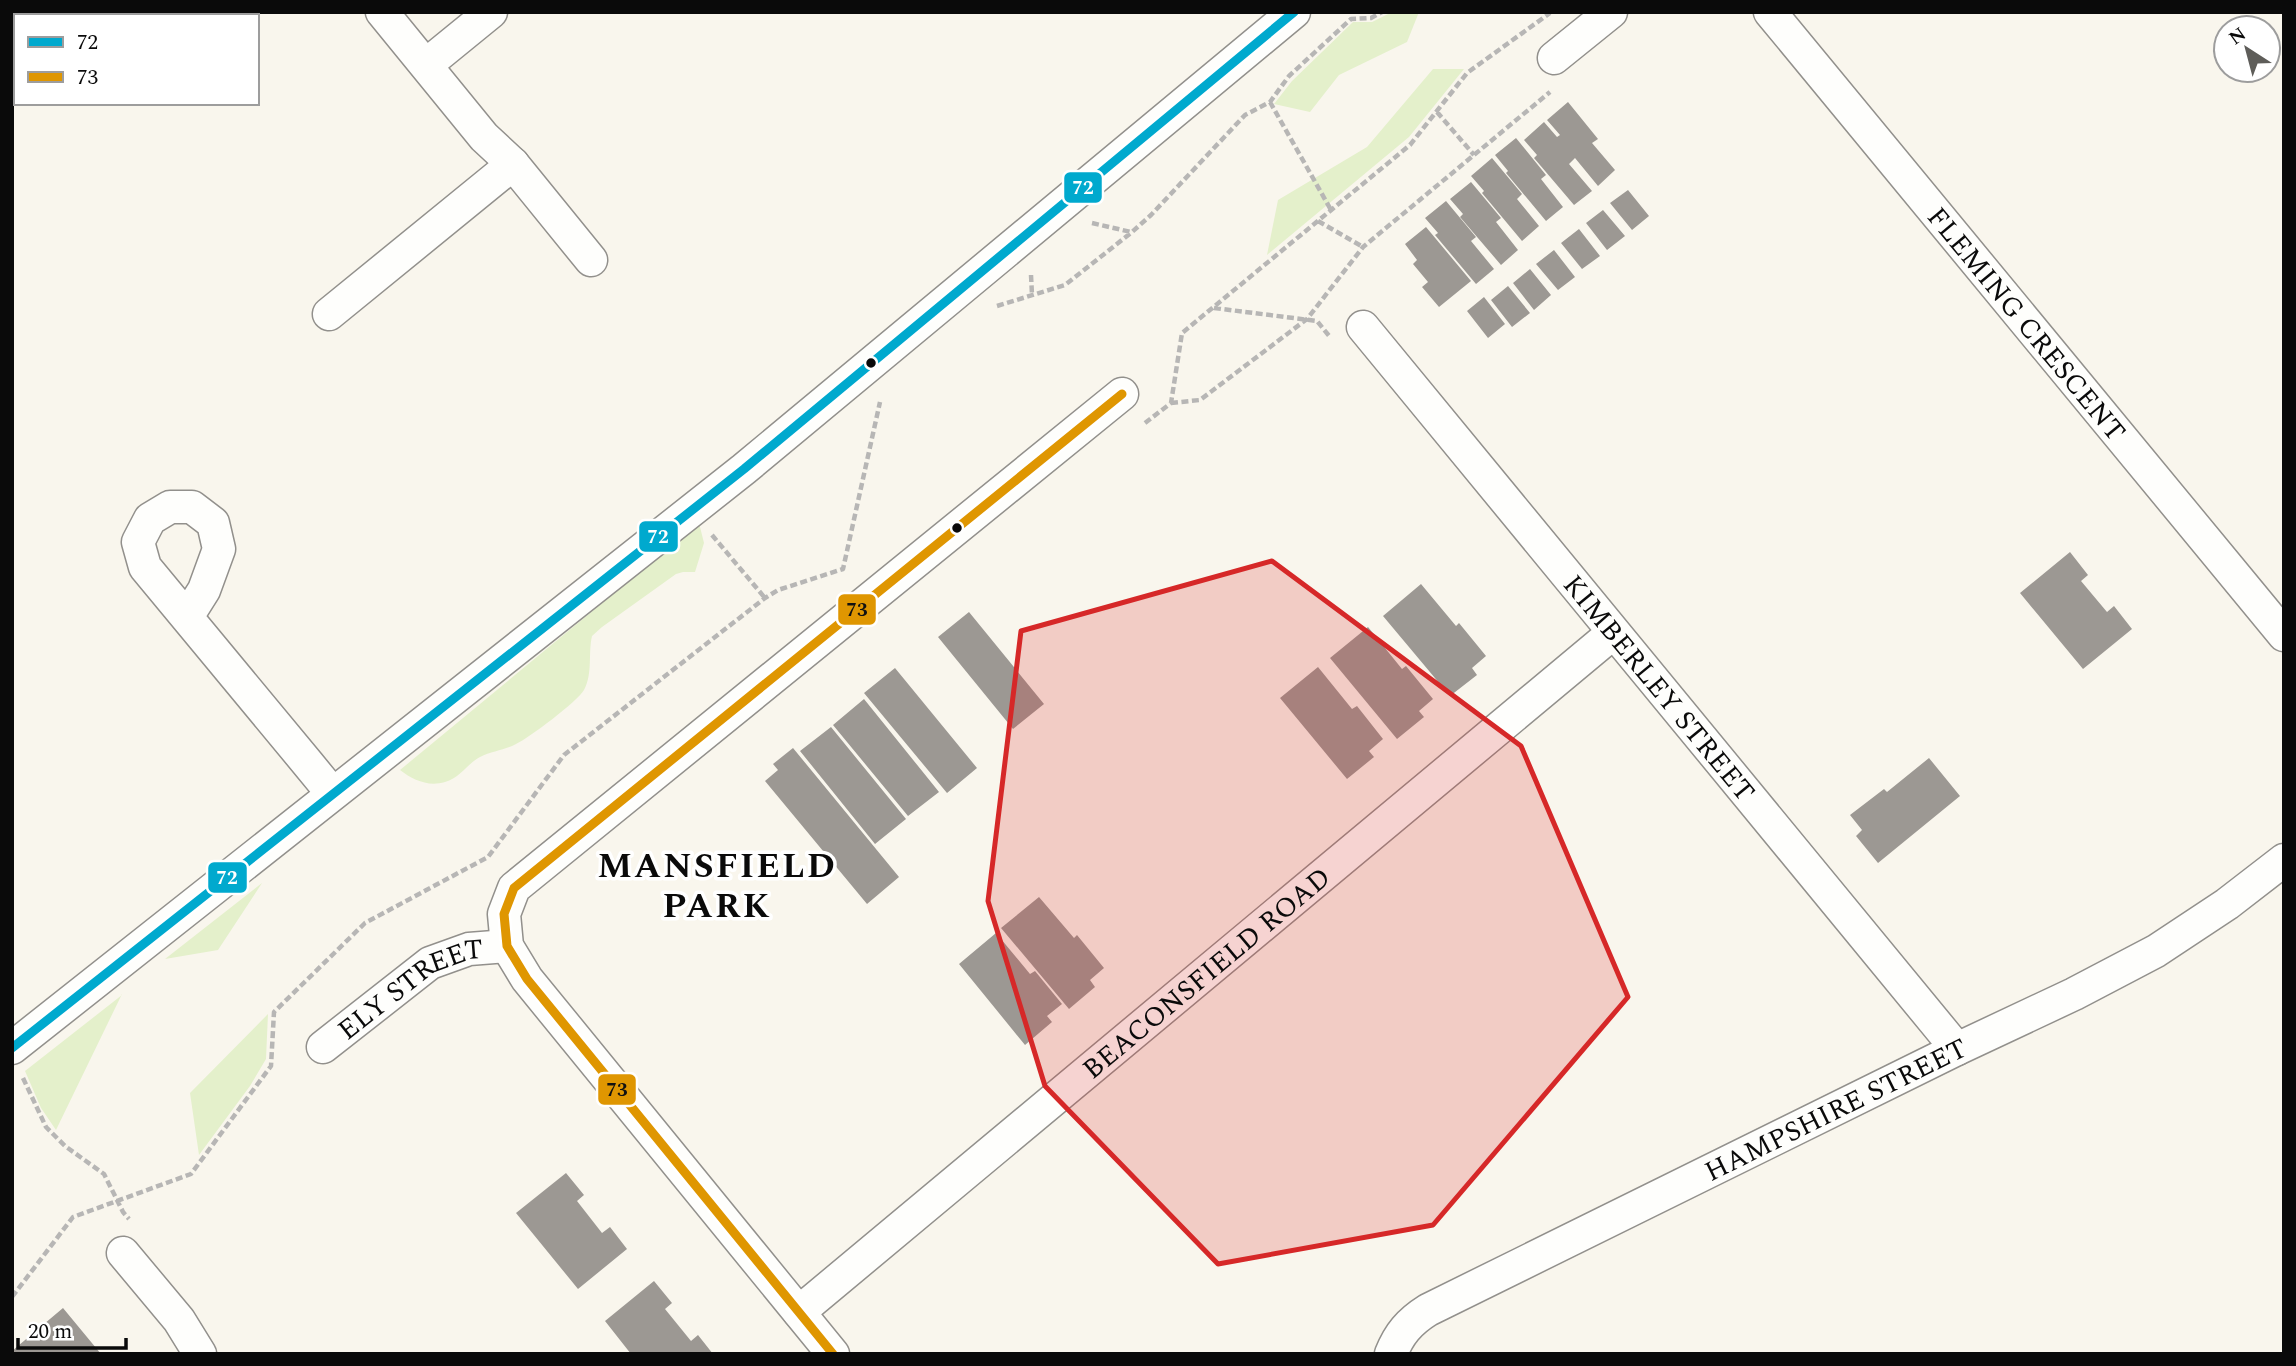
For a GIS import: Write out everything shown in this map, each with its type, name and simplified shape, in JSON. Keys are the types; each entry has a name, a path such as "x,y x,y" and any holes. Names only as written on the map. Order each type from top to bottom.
{"street":[{"path":"382,12 484,137 513,164 591,260"},
{"path":"426,65 491,12"},
{"path":"17,1062 332,793 744,469 1294,12"},
{"path":"1555,72 1611,12"},
{"name":"FLEMING CRESCENT","path":"1770,12 2284,635"},
{"path":"329,314 513,164"},
{"name":"KIMBERLEY STREET","path":"1363,327 1957,1049"},
{"path":"833,1354 527,979 507,946 504,914 514,888 1122,394"},
{"path":"187,617 332,793"},
{"name":"BEACONSFIELD ROAD","path":"799,1312 1613,633"},
{"name":"HAMPSHIRE STREET","path":"1391,1354 1397,1339 1410,1321 1428,1310 2157,951 2227,904 2284,860"},
{"name":"ELY STREET","path":"323,1048 430,963 469,949 507,946"},
{"path":"129,1239 200,1354"}],"path":[{"path":"993,307 1065,285 1142,224 1245,115 1270,102 1289,76 1351,19 1371,18 1382,12"},
{"path":"1171,403 1182,333 1410,145 1467,73 1551,12"},
{"path":"1144,424 1171,403 1200,400 1307,319 1363,247 1474,155 1555,72"},
{"path":"1270,102 1331,210"},
{"path":"1437,112 1474,155"},
{"path":"1318,221 1363,247"},
{"path":"1213,307 1317,321 1334,341"},
{"path":"12,1297 73,1217 191,1174 271,1066 274,1012 365,923 488,857 564,755 765,598 778,590 843,569 882,391"},
{"path":"712,534 765,598"},
{"path":"17,1062 46,1127 65,1146 104,1174 123,1212 129,1239"}],"highlighted area":[{"path":"1272,561 1521,746 1628,997 1433,1225 1218,1264 1045,1086 988,901 1021,631"}],"green space":[{"path":"1392,12 1419,12 1407,42 1339,75 1310,112 1274,104 1292,81 1353,22 1372,22"},
{"path":"1433,69 1464,69 1409,137 1267,255 1278,200 1367,147"},
{"path":"699,523 704,543 695,572 676,574 592,636 587,684 580,695 563,710 522,740 480,757 445,782 421,782 400,770"},
{"path":"262,883 218,950 165,959"},
{"path":"121,996 56,1130 41,1108 25,1071"},
{"path":"268,1014 266,1059 250,1086 199,1155 190,1093"}],"building":[{"path":"1568,102 1598,139 1592,143 1615,170 1598,186 1575,158 1569,164 1592,191 1574,205 1534,158 1537,155 1524,140 1544,122 1557,137 1560,135 1547,120"},
{"path":"1516,138 1546,175 1541,179 1563,207 1546,221 1506,173 1508,171 1495,155"},
{"path":"1492,158 1522,194 1517,199 1539,226 1522,241 1471,176"},
{"path":"1471,182 1501,218 1496,222 1518,250 1501,265 1460,217 1463,214 1450,199"},
{"path":"1628,190 1649,216 1632,230 1610,203"},
{"path":"1446,201 1476,237 1471,241 1494,269 1476,284 1435,235 1438,233 1425,218"},
{"path":"1603,210 1625,236 1607,250 1586,223"},
{"path":"1426,227 1471,281 1439,307 1422,287 1428,282 1413,264 1417,260 1405,244"},
{"path":"1579,229 1600,256 1582,269 1561,243"},
{"path":"1554,250 1575,277 1558,290 1536,264"},
{"path":"1530,269 1551,295 1534,310 1513,283"},
{"path":"1508,286 1530,313 1512,327 1491,300"},
{"path":"1484,297 1505,324 1488,338 1467,311"},
{"path":"2070,552 2088,575 2081,581 2107,612 2114,606 2132,629 2083,669 2020,593"},
{"path":"1421,584 1456,626 1459,623 1486,656 1472,668 1477,675 1450,696 1383,616"},
{"path":"969,612 1044,704 1013,729 938,637"},
{"path":"1368,627 1402,669 1406,666 1433,699 1419,711 1424,717 1397,739 1330,658"},
{"path":"1318,667 1352,709 1357,706 1383,739 1369,751 1374,757 1347,779 1280,698"},
{"path":"895,668 977,768 947,793 864,693"},
{"path":"864,699 939,792 908,816 833,725"},
{"path":"831,727 906,819 875,844 800,751"},
{"path":"793,748 899,877 867,904 765,781 778,770 773,764"},
{"path":"1929,758 1960,796 1878,863 1856,836 1862,830 1850,815 1884,789 1887,792"},
{"path":"1039,897 1074,938 1077,935 1104,968 1090,980 1095,987 1069,1009 1001,928"},
{"path":"996,933 1030,974 1035,971 1062,1004 1047,1016 1052,1022 1025,1045 959,964"},
{"path":"566,1173 584,1195 577,1201 602,1233 610,1227 627,1249 578,1289 516,1213"},
{"path":"654,1281 672,1303 665,1309 691,1341 698,1335 713,1354 631,1354 605,1321"},
{"path":"63,1308 101,1354 12,1354 12,1351"}],"transit line":[{"name":"72","path":"12,1048 744,469 1294,12"},
{"name":"73","path":"833,1354 527,979 507,946 504,914 514,888 1122,394"}],"district":[{"name":"MANSFIELD PARK","path":"717,885"}]}
